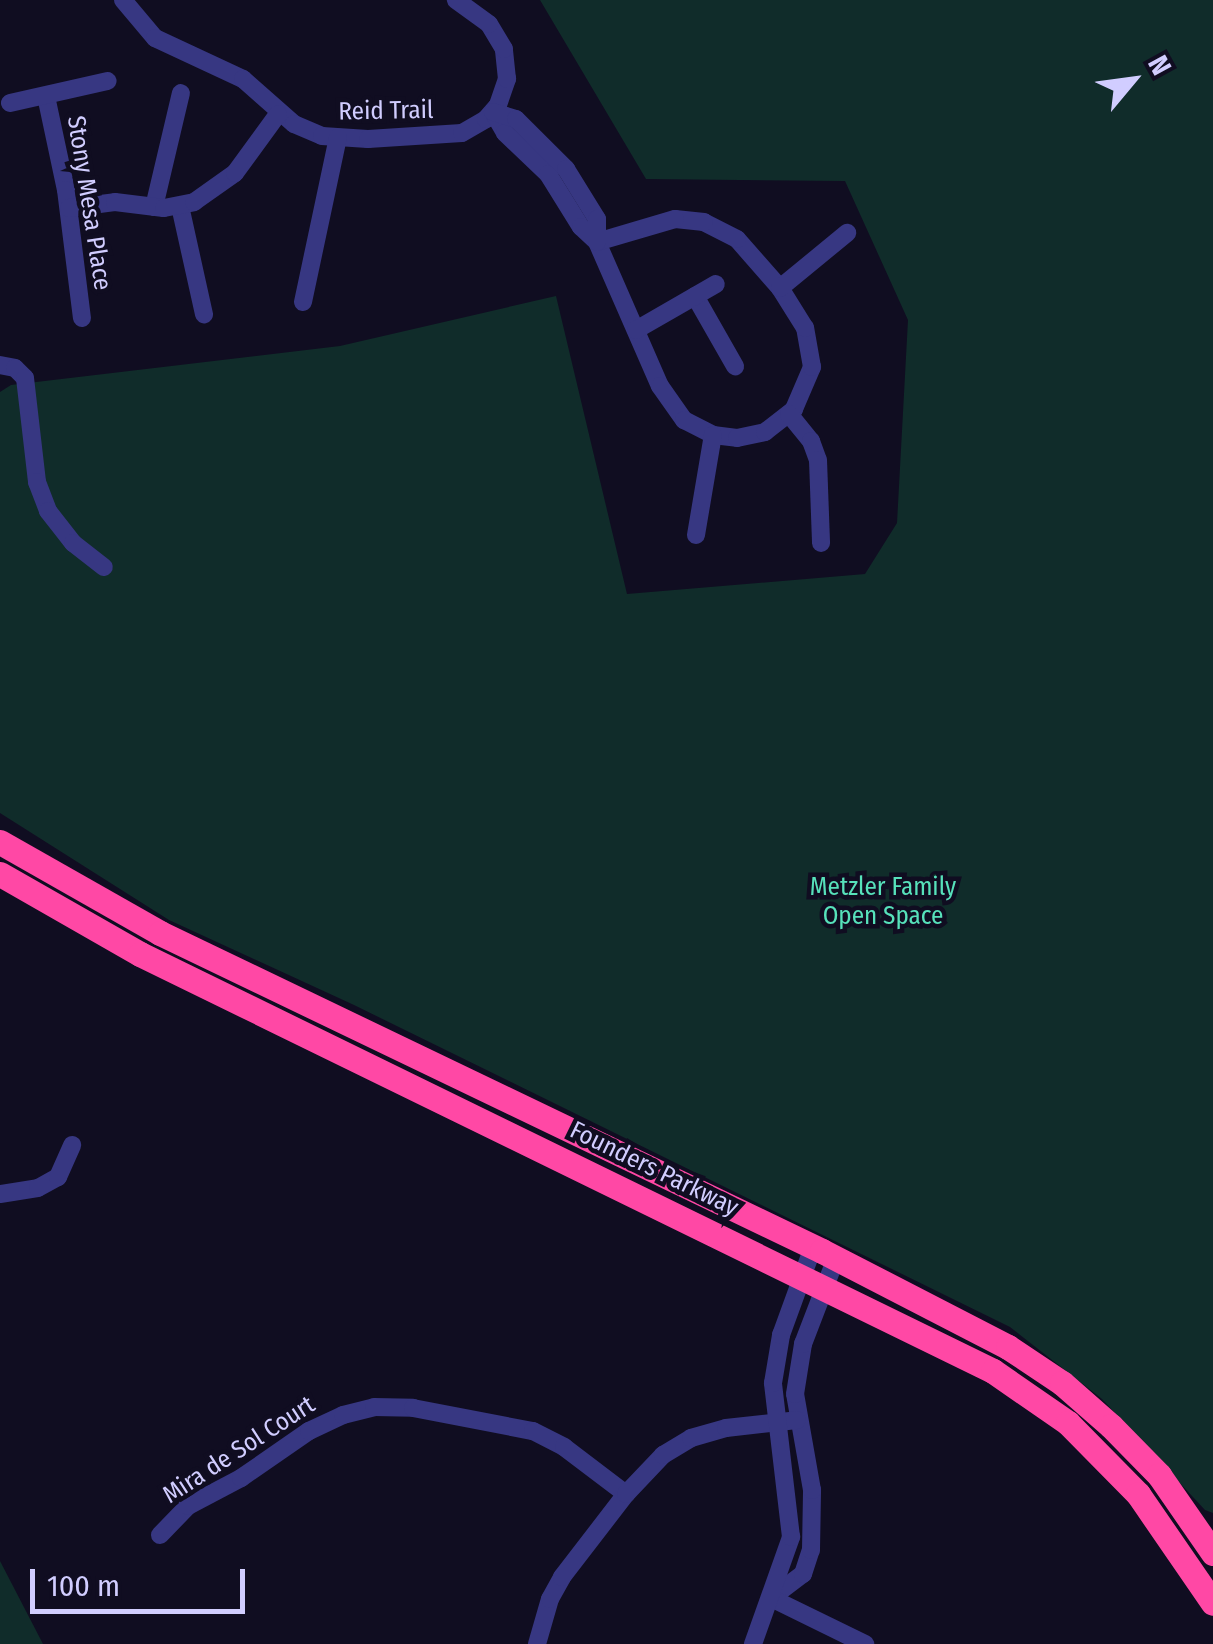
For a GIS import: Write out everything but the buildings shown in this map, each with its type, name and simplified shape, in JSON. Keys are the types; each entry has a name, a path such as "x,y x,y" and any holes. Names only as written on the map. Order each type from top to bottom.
{"highway":[{"name":"Founders Parkway","path":"0,842 145,925 824,1252 1008,1347 1062,1383 1159,1476 1202,1524 1213,1553"},
{"name":"Founders Parkway","path":"0,874 140,954 994,1371 1068,1423 1156,1516 1213,1603"}],"street":[{"name":"Reid Trail","path":"123,0 155,38 244,79 278,114 308,131 338,138 455,134 477,126 493,112"},
{"path":"456,0 489,24 504,49 506,88 493,112 504,132 555,183 581,227 596,242 671,406 691,426 713,435 755,435 790,414 808,386 812,356 805,328 780,288 737,239 704,222 667,220 596,242"},
{"path":"10,103 108,81"},
{"path":"154,208 181,92"},
{"name":"Stony Mesa Place","path":"46,96 69,208 82,318"},
{"path":"69,208 115,202 154,208 180,206 208,194 235,173 278,114"},
{"path":"304,302 338,138"},
{"path":"180,206 204,314"},
{"path":"780,288 847,233"},
{"path":"636,330 716,284"},
{"path":"696,296 735,366"},
{"path":"0,365 15,368 25,378 37,482 48,511 74,543 104,567"},
{"path":"790,414 816,454 821,543"},
{"path":"696,536 713,435"},
{"path":"0,1194 38,1188 58,1177 72,1145"},
{"path":"753,1644 788,1553 792,1520 774,1423 776,1356 824,1252"},
{"path":"771,1598 803,1574 811,1550 812,1490 797,1420 798,1365 813,1280"},
{"name":"Mira de Sol Court","path":"160,1534 188,1506 240,1478 309,1431 343,1414 374,1408 413,1408 534,1431 564,1447 626,1494"},
{"path":"537,1644 546,1610 562,1578 626,1494 663,1454 690,1438 726,1428 797,1420"},
{"path":"771,1598 865,1644"}],"green space":[{"name":"Metzler Family Open Space","path":"540,0 1213,0 1213,1513 1205,1510 1102,1399 1010,1327 354,1005 169,920 0,813 0,392 11,385 340,346 556,296 627,594 865,574 897,523 908,320 845,181 646,179"},
{"path":"0,1561 43,1644 0,1644"}]}
